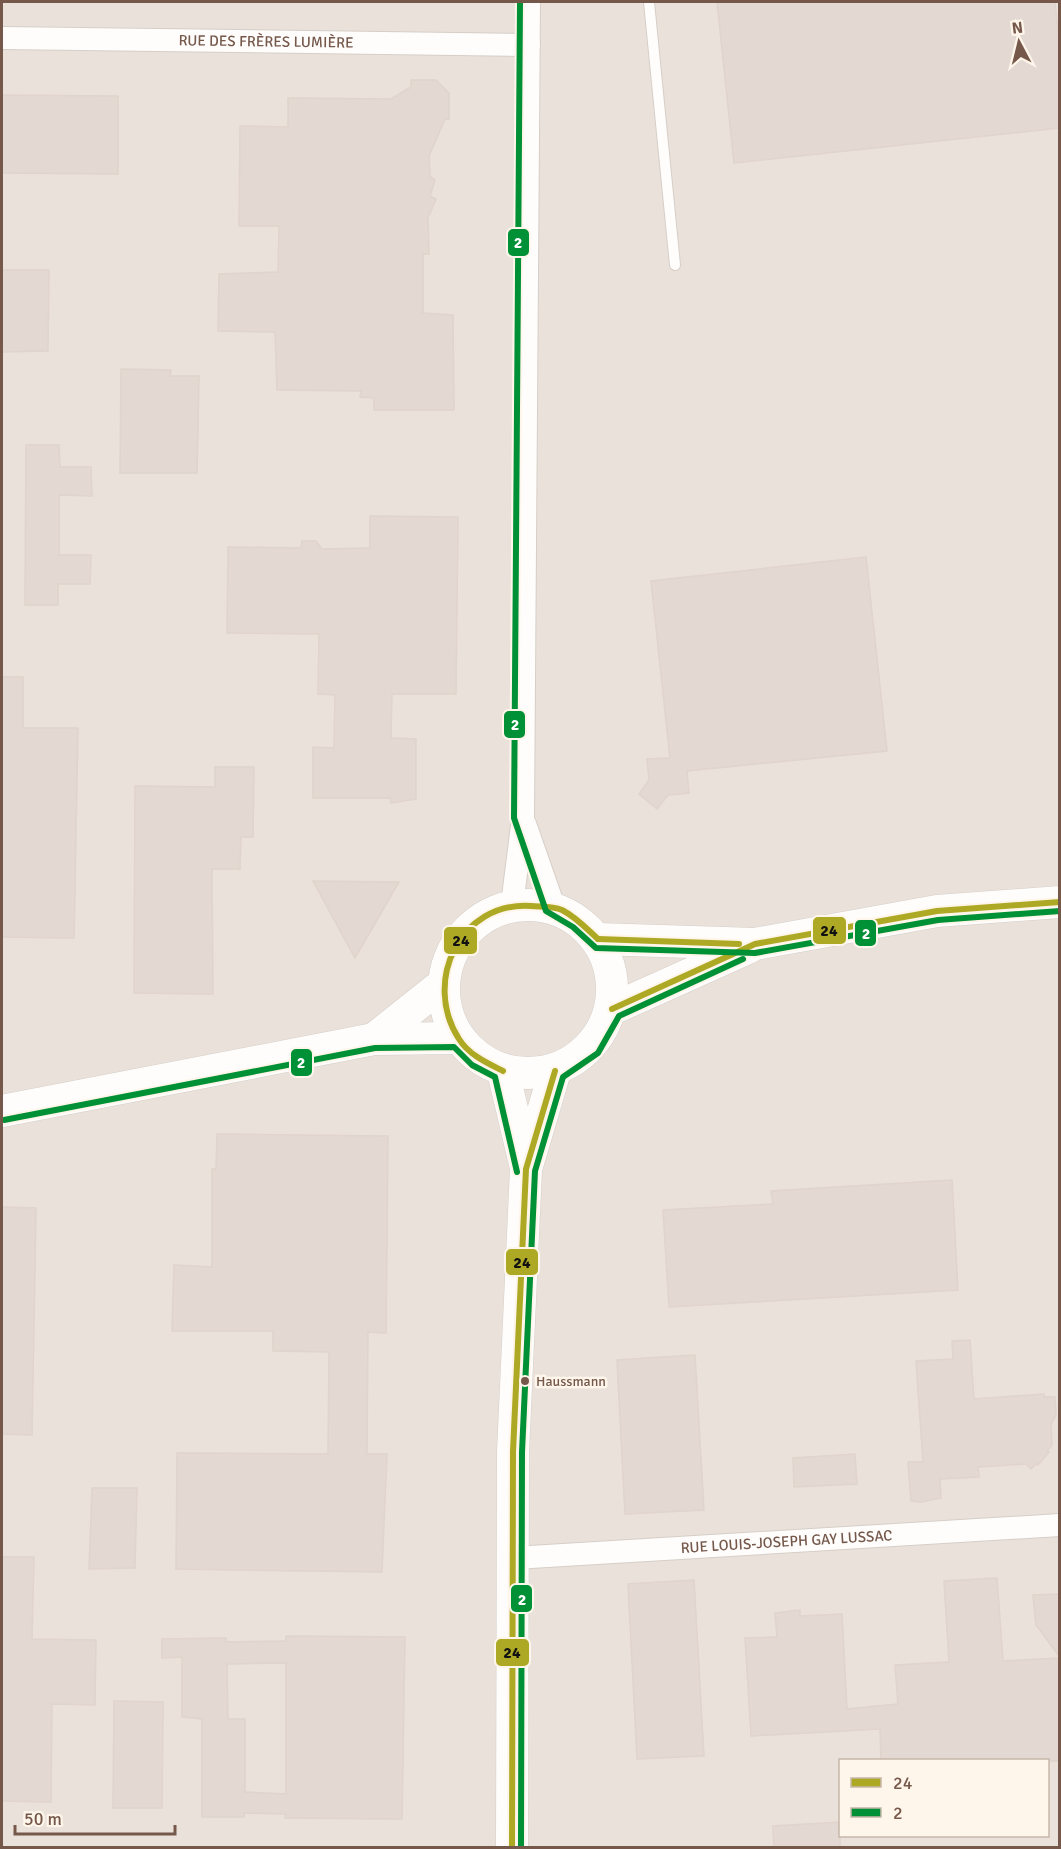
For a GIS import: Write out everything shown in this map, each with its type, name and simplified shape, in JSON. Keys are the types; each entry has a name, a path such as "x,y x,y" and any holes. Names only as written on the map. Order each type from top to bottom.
{"main road":[{"path":"598,939 754,944 937,911 1059,902"},
{"path":"512,905 554,907 578,920 598,939 612,973 612,1009 592,1047 555,1071 503,1071 477,1058 458,1038 446,1012 443,984 449,956 464,932 486,915 512,905"},
{"path":"612,1009 754,944"},
{"path":"374,1039 443,984"},
{"path":"2,1111 374,1039 458,1038"},
{"path":"503,1071 526,1168"},
{"path":"512,1848 513,1452 526,1168 555,1071"}],"street":[{"path":"512,905 523,818 529,2"},
{"name":"RUE DES FRÈRES LUMIÈRE","path":"2,38 529,45"},
{"path":"523,818 554,907"},
{"name":"RUE LOUIS-JOSEPH GAY LUSSAC","path":"514,1558 1059,1525"}],"lane":[{"path":"650,2 675,265"}],"shaded area":[{"path":"2,2 1059,2 1059,1847 2,1848"}],"building":[{"path":"717,2 1055,2 1059,42 1059,128 734,163"},
{"path":"411,80 436,80 449,93 449,119 445,119 429,156 430,176 435,180 430,196 436,199 428,218 429,254 423,254 423,313 453,315 454,410 374,410 374,398 360,397 361,391 277,390 275,332 218,331 219,274 278,272 279,226 239,226 240,126 288,127 288,98 391,99 411,87"},
{"path":"2,95 118,96 118,174 2,173"},
{"path":"2,270 49,270 48,351 2,352"},
{"path":"121,369 171,370 170,376 199,376 197,473 120,473"},
{"path":"26,445 59,445 60,467 91,467 92,496 59,495 59,555 91,555 90,584 58,584 58,605 25,605"},
{"path":"370,516 458,517 456,694 392,694 391,738 416,739 416,799 391,803 390,798 313,798 313,747 334,748 335,695 318,694 319,634 227,633 228,547 301,548 302,541 316,541 322,549 370,548"},
{"path":"866,557 887,751 687,771 689,793 668,795 657,809 639,794 649,780 647,759 670,758 651,581"},
{"path":"2,677 23,677 23,728 78,728 74,938 2,937"},
{"path":"215,767 254,767 253,837 241,837 240,869 212,869 213,994 134,993 135,786 215,787"},
{"path":"313,881 399,882 355,958"},
{"path":"217,1134 388,1136 386,1333 368,1332 367,1454 387,1454 382,1572 176,1569 177,1453 328,1454 329,1352 273,1351 273,1331 172,1331 174,1265 212,1267 212,1169 216,1169"},
{"path":"952,1180 958,1290 669,1307 663,1210 773,1204 771,1191"},
{"path":"2,1207 36,1208 32,1435 2,1434"},
{"path":"970,1340 974,1399 1044,1394 1044,1397 1055,1397 1056,1415 1051,1424 1052,1445 1038,1465 1036,1464 1031,1469 1026,1464 978,1467 979,1477 940,1479 941,1498 921,1502 911,1501 908,1462 923,1462 916,1361 953,1359 952,1341"},
{"path":"695,1355 704,1510 625,1514 617,1360"},
{"path":"855,1454 857,1484 794,1487 793,1458"},
{"path":"92,1488 137,1488 135,1568 89,1569"},
{"path":"2,1557 34,1557 32,1639 96,1640 95,1705 52,1704 51,1802 2,1801"},
{"path":"997,1578 1003,1661 1059,1658 1059,1761 1049,1761 1049,1759 881,1759 880,1729 751,1736 745,1638 777,1637 775,1613 800,1610 800,1616 842,1614 847,1709 898,1704 895,1665 949,1662 944,1581"},
{"path":"694,1580 704,1756 637,1759 628,1584"},
{"path":"1059,1594 1059,1656 1036,1625 1033,1595"},
{"path":"286,1636 405,1637 402,1819 285,1818 286,1814 244,1813 244,1817 202,1817 202,1719 182,1717 182,1657 162,1658 162,1639 226,1638 226,1642 286,1641","holes":["286,1663 286,1794 245,1792 245,1719 228,1719 227,1664"]},
{"path":"114,1701 163,1702 162,1808 113,1808"},
{"path":"839,1822 840,1848 774,1848 773,1826"}],"transit line":[{"name":"2","path":"520,2 514,818 546,911 573,927 596,948 755,953 938,920 1060,911"},
{"name":"24","path":"612,1009 755,944 937,911 1060,902"},
{"name":"24","path":"503,1071 468,1050 459,1039 449,1017 445,993 447,971 454,949 467,931 485,917 506,908 531,906 558,909 567,913 598,939"},
{"name":"24","path":"598,939 739,944"},
{"name":"2","path":"521,1848 522,1452 535,1171 563,1077 598,1053 619,1016 743,959"},
{"name":"2","path":"4,1120 375,1048 454,1047 472,1065 495,1077 517,1172"},
{"name":"24","path":"512,1848 513,1452 526,1169 555,1071"}],"place":[{"name":"Haussmann","path":"525,1381"}]}
